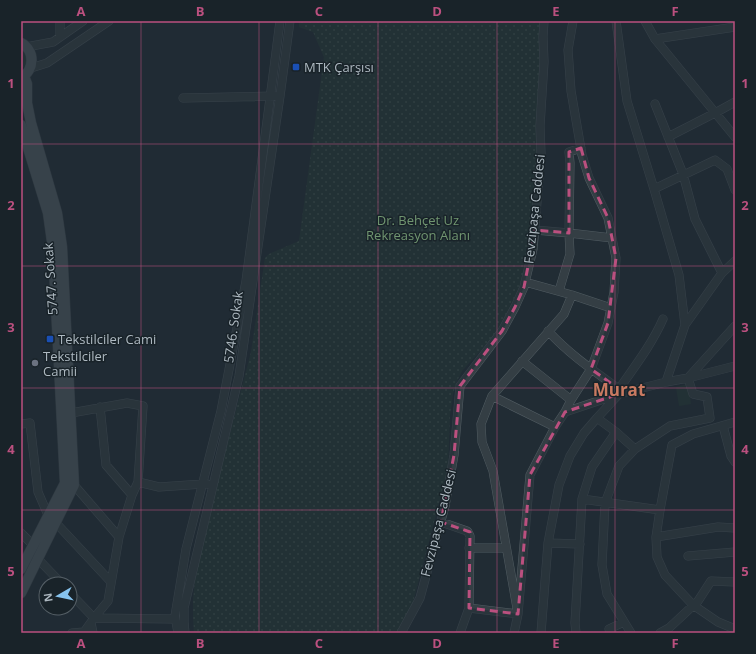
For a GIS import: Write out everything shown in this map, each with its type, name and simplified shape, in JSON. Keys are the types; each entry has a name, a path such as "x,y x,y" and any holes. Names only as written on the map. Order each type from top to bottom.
{"main road":[{"path":"22,77 31,68 32,61 31,55 23,43"},
{"name":"5747. Sokak","path":"21,593 74,486 62,247 57,213 30,123 27,103 27,84 22,77"},
{"name":"5747. Sokak","path":"21,124 48,213 53,249 65,482 21,569"}],"street":[{"path":"60,21 60,37"},
{"path":"23,43 53,42 84,21"},
{"path":"31,68 47,63 109,21"},
{"name":"5746. Sokak","path":"178,633 175,616 186,549 221,411 246,281 280,21"},
{"name":"5746. Sokak","path":"185,633 184,608 239,376 290,21"},
{"name":"Fevzipaşa Caddesi","path":"401,633 420,598 445,506 454,455 460,386 502,331 515,308 525,282 533,249 541,154 540,126 544,62 544,21"},
{"path":"514,633 518,614 530,476 555,427 591,369 608,323 614,292 616,258 608,218 589,178 582,156 571,91 568,50 573,21"},
{"path":"616,21 627,101 679,275 685,325"},
{"path":"645,21 655,39 735,137"},
{"path":"655,39 735,27"},
{"path":"183,98 280,96"},
{"path":"668,137 735,102"},
{"path":"655,104 683,174 695,219 722,273"},
{"path":"560,291 570,254 569,152 580,148"},
{"path":"654,189 715,160 727,169 735,190"},
{"path":"534,230 612,238"},
{"path":"666,382 685,325 722,273 735,261"},
{"path":"525,282 560,291 611,308"},
{"path":"518,614 493,471 482,442 481,424 492,396 564,314 572,295"},
{"path":"541,633 548,543 559,485 570,456 584,433 619,391 649,346 663,319"},
{"path":"688,378 735,326"},
{"path":"548,331 557,341 619,391"},
{"path":"522,361 571,400"},
{"path":"565,412 619,391 733,369"},
{"path":"631,633 607,594 602,565 605,503 619,466 635,448 670,426 710,418 707,397 693,394 688,378"},
{"path":"492,396 555,427"},
{"path":"71,413 127,403 144,406 138,482 132,495 119,537 108,601 84,632 72,633"},
{"path":"100,407 106,465 132,495"},
{"path":"597,418 635,448"},
{"path":"735,422 693,434 672,445 656,537 657,557 665,574 693,605 718,622 735,629"},
{"path":"21,424 30,423 38,492 48,515"},
{"path":"723,426 731,456 735,462"},
{"path":"576,633 575,623 582,499 592,467 616,432"},
{"path":"138,482 159,487 203,484 214,485"},
{"path":"74,486 119,537"},
{"path":"582,499 660,510"},
{"path":"441,522 468,532 470,536 469,608 460,633"},
{"path":"56,523 111,582"},
{"path":"656,537 718,527 735,528"},
{"path":"22,535 33,545"},
{"path":"548,543 580,544"},
{"path":"469,548 506,548"},
{"path":"688,556 735,552"},
{"path":"38,559 54,576"},
{"path":"660,633 669,628 693,605 703,594 711,581 735,582"},
{"path":"78,603 92,621 93,633"},
{"path":"469,608 518,614"},
{"path":"92,621 175,619"},
{"path":"612,633 610,629 624,622"}],"highlighted area":[{"path":"581,148 589,178 608,218 616,258 608,323 591,369 619,389 619,394 565,412 530,475 518,614 469,608 470,532 441,522 454,455 460,386 502,331 515,307 524,287 535,230 569,233 569,152"}],"green space":[{"name":"Dr. Behçet Uz Rekreasyon Alanı","path":"299,21 540,21 538,193 524,281 498,332 462,371 457,381 453,394 450,415 448,467 446,477 412,606 398,633 194,633 193,600 195,579 220,472 251,352 265,258 269,254 299,241 324,57 313,32 299,27"},
{"path":"21,49 26,54 27,63 21,68"},
{"path":"688,384 691,404 679,406 676,387"}],"place":[{"name":"MTK Çarşısı","path":"296,67"},
{"name":"Tekstilciler Cami","path":"50,339"},
{"name":"Tekstilciler Camii","path":"35,363"}],"district":[{"name":"Murat","path":"619,390"}]}
